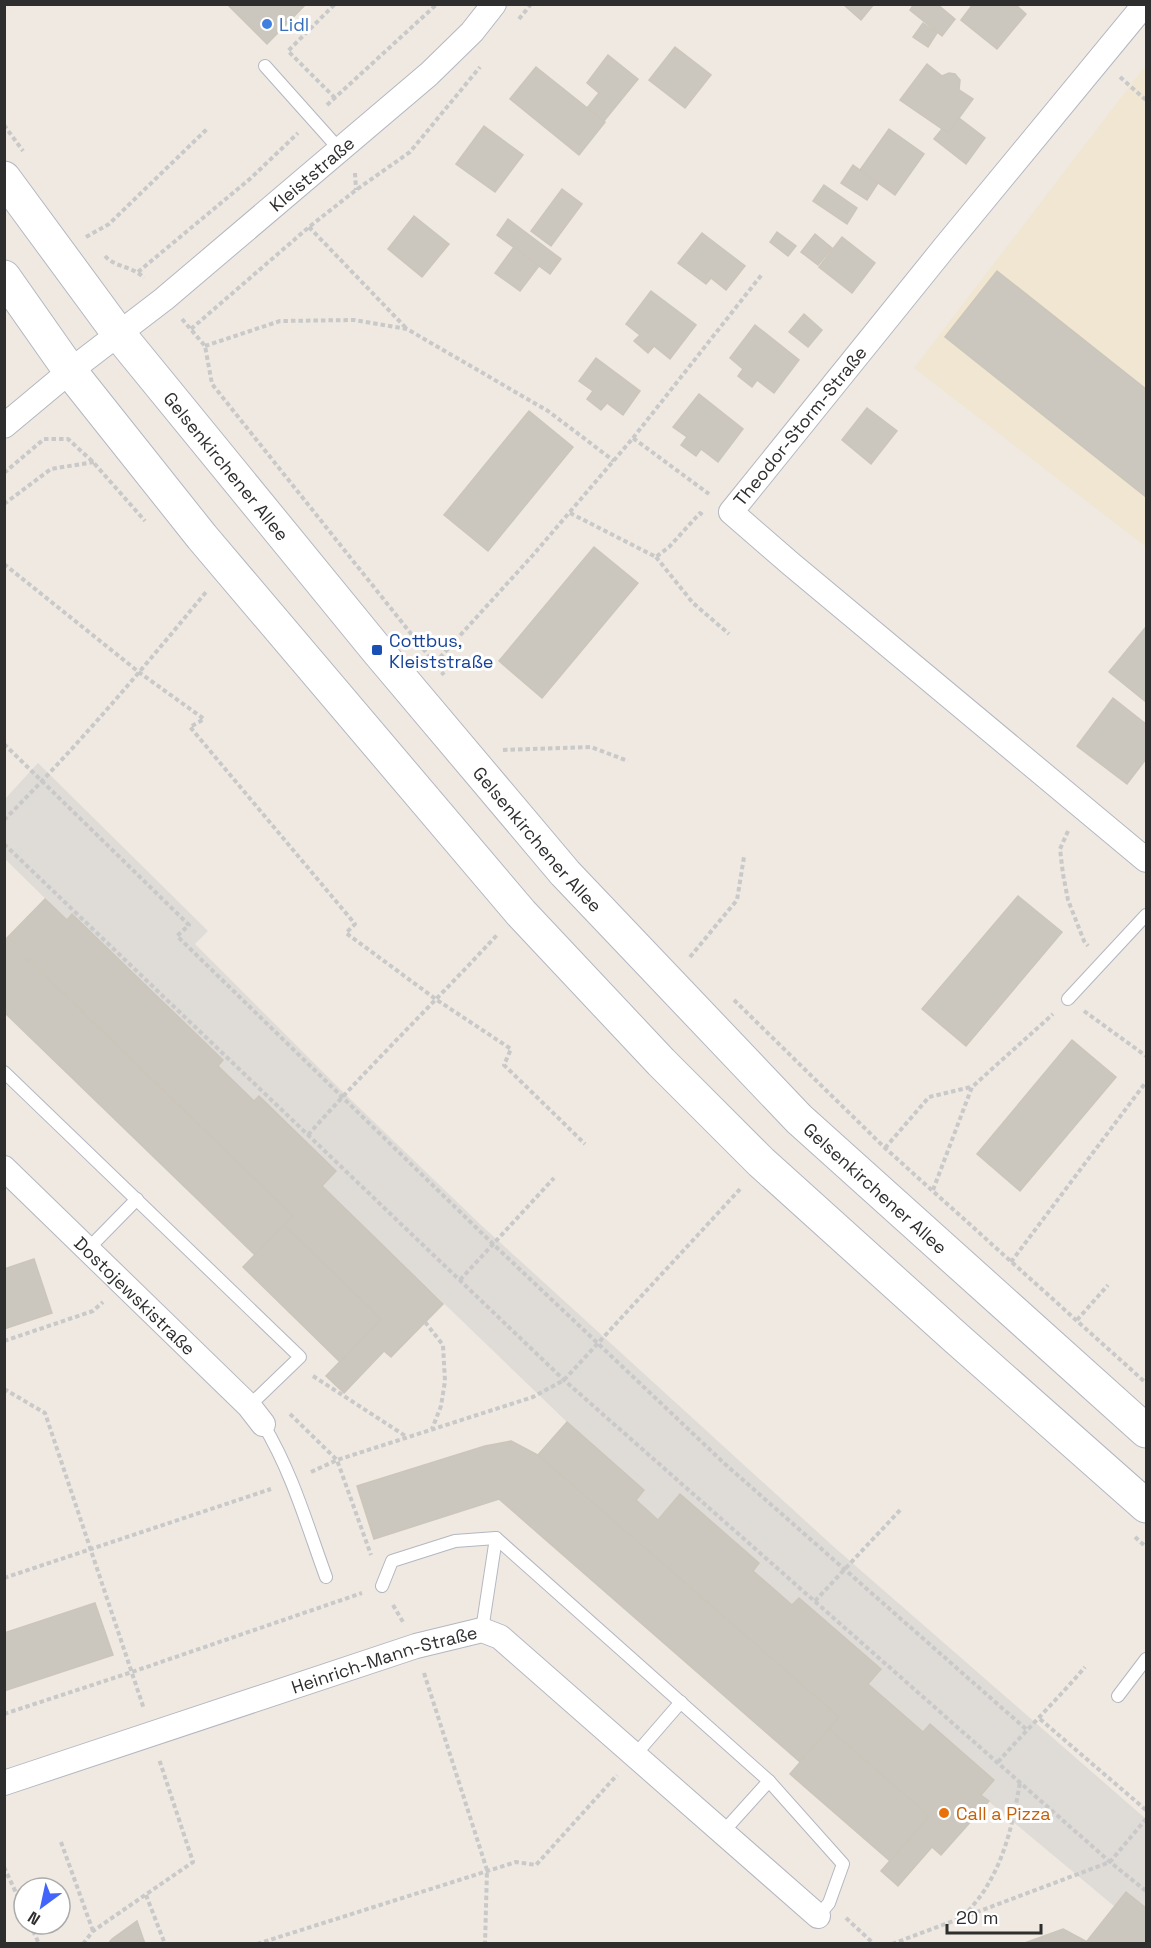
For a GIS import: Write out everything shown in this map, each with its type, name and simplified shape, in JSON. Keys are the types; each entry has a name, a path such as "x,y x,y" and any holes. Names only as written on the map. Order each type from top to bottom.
{"main road":[{"name":"Gelsenkirchener Allee","path":"4,178 74,246 118,333 370,641 565,873 799,1119 1146,1431"},
{"path":"4,277 70,371 202,537 521,913 661,1062 761,1162 955,1337 1138,1519"}],"street":[{"name":"Kleiststraße","path":"4,426 70,371 164,299 429,74 472,32 494,4"},
{"name":"Theodor-Storm-Straße","path":"1145,4 731,512 1146,860"},
{"name":"Dostojewskistraße","path":"4,1168 123,1282 256,1415"},
{"name":"Heinrich-Mann-Straße","path":"4,1783 416,1646 482,1630 500,1637 723,1832 824,1910"}],"lane":[{"path":"264,66 340,150"},
{"path":"1068,999 1146,915"},
{"path":"4,1072 300,1357 293,1363 256,1415 279,1451 292,1481 326,1577"},
{"path":"88,1249 137,1199"},
{"path":"482,1630 496,1538"},
{"path":"382,1586 392,1561 455,1541 496,1538 770,1781 843,1864 824,1910"},
{"path":"1118,1696 1146,1659"},
{"path":"636,1755 681,1702"},
{"path":"723,1832 770,1781"}],"path":[{"path":"334,98 288,51 335,4"},
{"path":"138,272 251,178 437,4"},
{"path":"516,23 531,4"},
{"path":"191,329 309,227 410,152 486,60"},
{"path":"4,125 25,153"},
{"path":"74,246 109,224 208,128"},
{"path":"309,227 407,329 548,411 614,461"},
{"path":"74,246 80,228"},
{"path":"103,254 111,263 138,272 205,346 212,384 448,680"},
{"path":"435,663 614,461 763,273"},
{"path":"205,346 280,321 354,320 407,329"},
{"path":"633,438 712,496"},
{"path":"4,473 44,439"},
{"path":"4,504 51,469 93,462"},
{"path":"700,513 706,505"},
{"path":"656,557 693,603 729,634"},
{"path":"4,564 140,673 204,719 190,727 355,924 346,933 437,1000 511,1049 504,1065 585,1144"},
{"path":"4,820 43,782 140,673 206,592"},
{"path":"4,744 189,925 177,936 341,1098 725,1464 1027,1730"},
{"path":"506,757 500,750 591,747 628,761"},
{"path":"1086,810 1067,832 1060,849 1063,874 1068,900 1084,941 1105,960"},
{"path":"4,844 564,1380 1110,1862 1146,1891"},
{"path":"698,965 690,957 737,900 744,857"},
{"path":"308,1135 499,932 521,913"},
{"path":"733,998 885,1148 1146,1383"},
{"path":"933,1190 972,1087 1068,999 1146,1056"},
{"path":"1011,1262 1146,1082"},
{"path":"885,1148 929,1097 972,1087"},
{"path":"799,1119 827,1089"},
{"path":"4,1578 292,1481 337,1460 533,1397 564,1380 740,1190 761,1162"},
{"path":"460,1280 554,1178"},
{"path":"4,1341 93,1311 123,1282"},
{"path":"1077,1320 1108,1285"},
{"path":"425,1322 443,1345 445,1381 441,1406 432,1430"},
{"path":"293,1363 408,1438"},
{"path":"4,1389 45,1413 193,1862 93,1932 83,1944"},
{"path":"815,1601 902,1508"},
{"path":"1138,1519 1146,1547"},
{"path":"4,1714 382,1586"},
{"path":"998,1762 1040,1719 1085,1667"},
{"path":"1040,1719 1146,1810"},
{"path":"256,1944 516,1862 536,1865 636,1755"},
{"path":"964,1917 987,1887 1006,1847 1020,1781"},
{"path":"892,1944 1110,1862 1146,1819"},
{"path":"60,1842 93,1932"},
{"path":"4,1867 12,1884"},
{"path":"146,1895 165,1944"},
{"path":"824,1910 874,1944"}],"shaded area":[{"path":"1146,65 1146,547 914,368"},
{"path":"38,763 208,931 195,944 345,1094 481,1225 834,1547 1146,1819 1146,1908 1126,1892 1114,1906 981,1795 930,1724 923,1732 868,1684 799,1598 792,1605 753,1571 759,1563 658,1520 636,1500 644,1490 567,1422 322,1186 336,1171 259,1096 254,1101 218,1066 222,1060 73,915 67,920 5,859 4,800"}],"building":[{"name":"Lidl","path":"227,4 306,4 267,44"},
{"path":"843,4 874,4 861,20"},
{"path":"914,4 937,4 955,19 942,36 910,10"},
{"path":"973,4 1015,4 1026,14 997,49 961,20"},
{"path":"923,23 937,33 928,47 913,37"},
{"path":"675,47 711,75 685,108 649,80"},
{"path":"608,55 638,79 604,121 587,108 599,93 587,83"},
{"path":"927,64 942,76 949,73 955,74 960,80 959,90 973,99 948,133 900,100"},
{"path":"536,67 605,122 579,155 510,99"},
{"path":"959,118 985,138 966,164 934,139 942,129 948,133"},
{"path":"484,126 523,155 495,192 456,164"},
{"path":"889,129 924,154 895,195 860,170"},
{"path":"853,165 878,183 867,200 841,183"},
{"path":"824,185 857,208 847,224 813,201"},
{"path":"562,189 582,204 551,246 531,231"},
{"path":"414,216 449,244 422,277 388,249"},
{"path":"508,219 561,259 550,274 497,235"},
{"path":"777,232 796,246 788,256 770,242"},
{"path":"702,233 745,266 726,290 711,278 706,284 678,263"},
{"path":"815,234 832,248 818,265 801,252"},
{"path":"842,237 875,263 852,293 819,267"},
{"path":"514,247 539,266 520,291 495,273"},
{"path":"997,271 1146,389 1146,497 945,337"},
{"path":"651,291 696,325 670,359 654,346 648,353 634,341 640,335 626,324"},
{"path":"804,314 822,330 808,347 789,332"},
{"path":"755,325 799,360 774,393 757,380 752,387 738,376 743,369 730,358"},
{"path":"596,358 640,391 623,415 607,403 601,410 587,399 593,391 579,381"},
{"path":"699,394 743,429 718,462 701,449 696,456 681,445 687,437 673,427"},
{"path":"867,408 897,431 871,464 842,440"},
{"path":"529,411 573,447 488,551 444,515"},
{"path":"594,547 638,583 542,698 499,661"},
{"path":"1145,628 1146,630 1146,702 1109,672"},
{"path":"1113,698 1146,724 1146,759 1127,784 1077,746"},
{"path":"1018,896 1062,932 966,1046 922,1009"},
{"path":"45,899 67,920 72,914 223,1060 218,1066 254,1101 259,1096 336,1171 322,1186 443,1304 391,1357 384,1351 344,1393 326,1376 381,1319 284,1225 293,1216 7,938"},
{"path":"4,937 293,1216 255,1255 4,1012"},
{"path":"1072,1040 1116,1077 1020,1191 977,1154"},
{"path":"284,1225 381,1319 340,1362 243,1267"},
{"path":"34,1259 52,1313 4,1329 4,1269"},
{"path":"567,1422 644,1490 636,1500 658,1520 680,1494 759,1563 753,1571 792,1605 799,1598 881,1669 868,1684 923,1732 930,1724 994,1780 981,1795 989,1801 941,1855 932,1847 898,1886 881,1871 929,1816 829,1729 839,1717 538,1455"},
{"path":"511,1441 538,1455 839,1717 800,1762 499,1499 374,1539 357,1486 485,1446"},
{"path":"95,1603 113,1655 4,1691 4,1633"},
{"path":"829,1729 929,1816 890,1861 790,1774"},
{"path":"1126,1892 1146,1908 1146,1944 1091,1944 1087,1941"},
{"path":"137,1921 145,1944 108,1944 112,1939"},
{"path":"1063,1929 1091,1944 1022,1944"}],"place":[{"name":"Lidl","path":"267,24"},
{"name":"Cottbus, Kleiststraße","path":"377,650"},
{"name":"Call a Pizza","path":"944,1813"}]}
